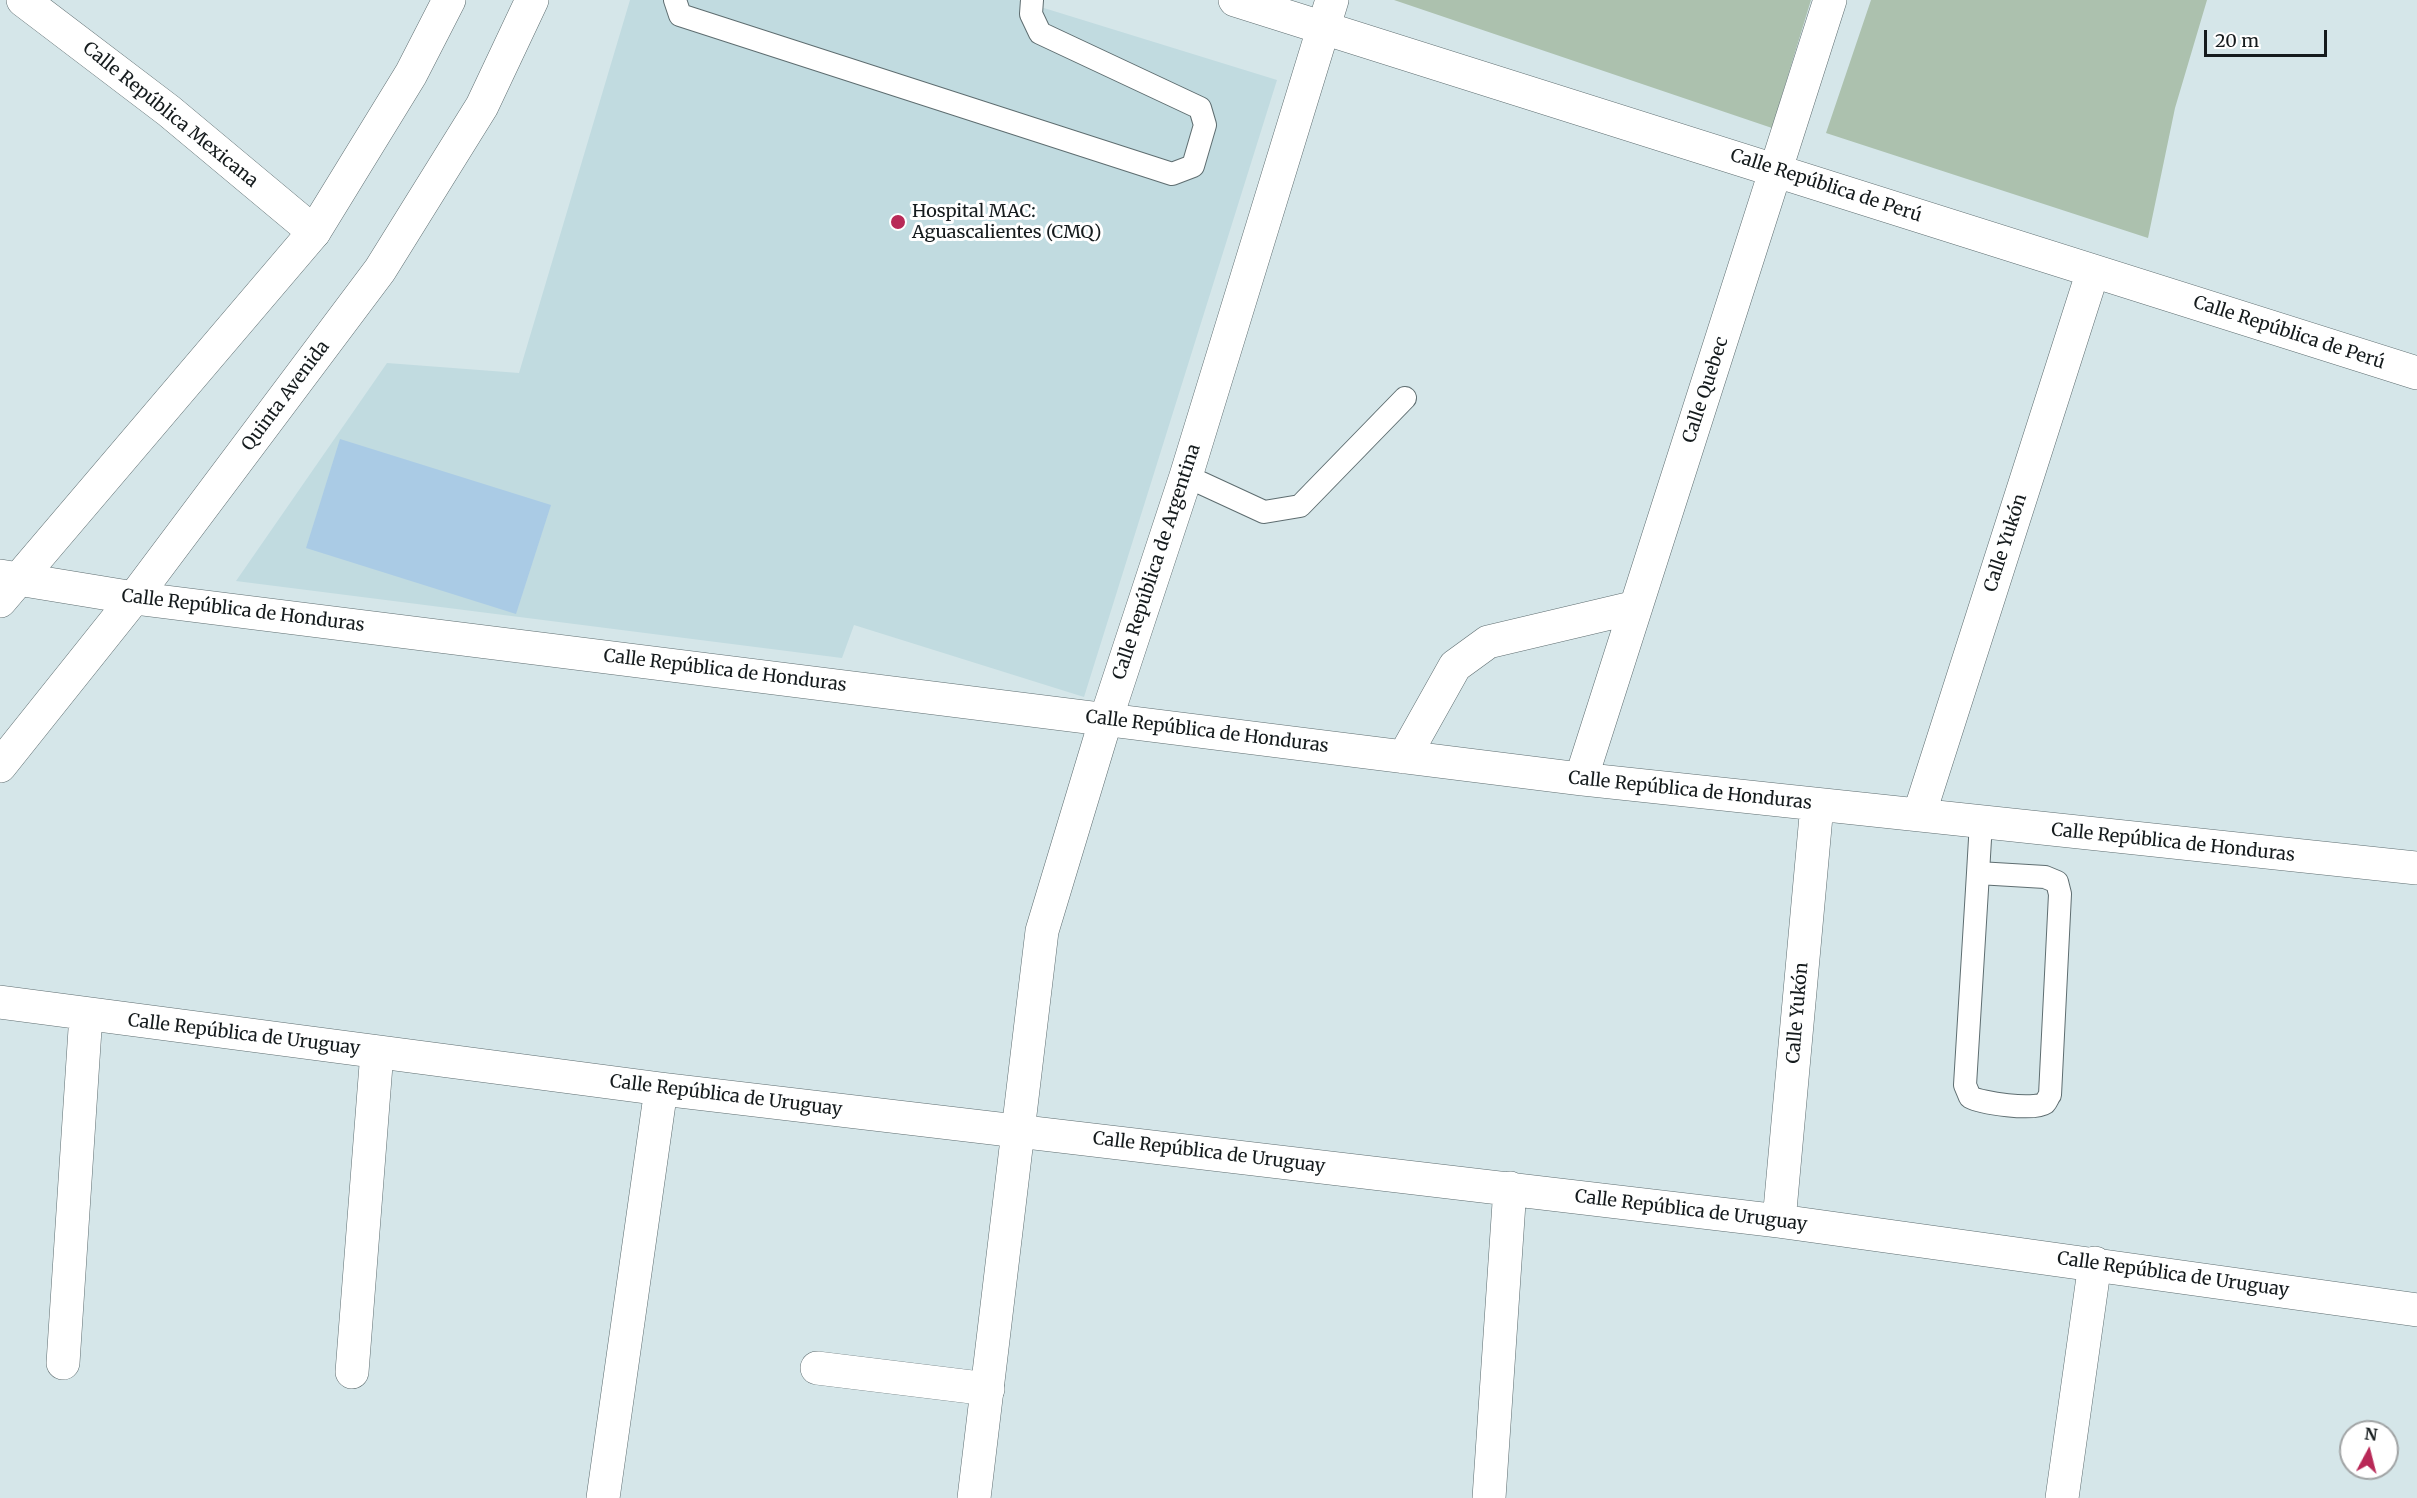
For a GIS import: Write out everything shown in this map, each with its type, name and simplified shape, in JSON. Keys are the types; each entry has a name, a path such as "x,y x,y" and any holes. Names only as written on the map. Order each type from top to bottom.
{"street":[{"name":"Calle República Mexicana","path":"23,0 169,111 314,232"},
{"path":"6,585 314,232 411,74 449,0"},
{"name":"Quinta Avenida","path":"0,766 134,598 380,270 482,106 532,0"},
{"name":"Calle República de Perú","path":"1235,0 1327,14 1776,170 2417,373"},
{"name":"Calle Quebec","path":"1581,779 1830,0"},
{"name":"Calle República de Argentina","path":"974,1498 1042,931 1106,719 1186,476 1327,14"},
{"name":"Calle Yukón","path":"1919,815 2093,271"},
{"name":"Calle República de Honduras","path":"6,585 134,598 1581,779 2417,868"},
{"path":"1404,757 1455,666 1488,642 1636,607"},
{"name":"Calle Yukón","path":"1779,1221 1817,805"},
{"name":"Calle República de Uruguay","path":"0,1002 661,1089 1779,1221 2095,1263 2417,1310"},
{"path":"63,1363 86,1014"},
{"path":"352,1372 377,1052"},
{"path":"603,1498 661,1089"},
{"path":"1489,1498 1510,1188"},
{"path":"2062,1498 2095,1263"},
{"path":"817,1368 988,1389"}],"lane":[{"path":"675,0 680,15 1173,174 1193,166 1205,125 1200,108 1040,33 1031,14 1032,0"},
{"path":"1186,476 1264,512 1300,506 1405,398"},
{"path":"1978,873 2045,877 2057,882 2060,894 2050,1095 2045,1103 2036,1106 1981,1103 1970,1097 1965,1085 1981,822"}],"shaded area":[{"name":"Hospital MAC: Aguascalientes (CMQ)","path":"630,0 1018,0 1277,80 1084,697 854,625 842,658 236,581 387,363 519,373"}],"green space":[{"path":"1394,0 1811,0 1772,128"},
{"path":"1871,0 2207,0 2175,108 2148,238 1826,133"}],"building":[{"path":"340,439 551,505 516,614 306,548"}],"place":[{"name":"Hospital MAC: Aguascalientes (CMQ)","path":"898,222"}]}
